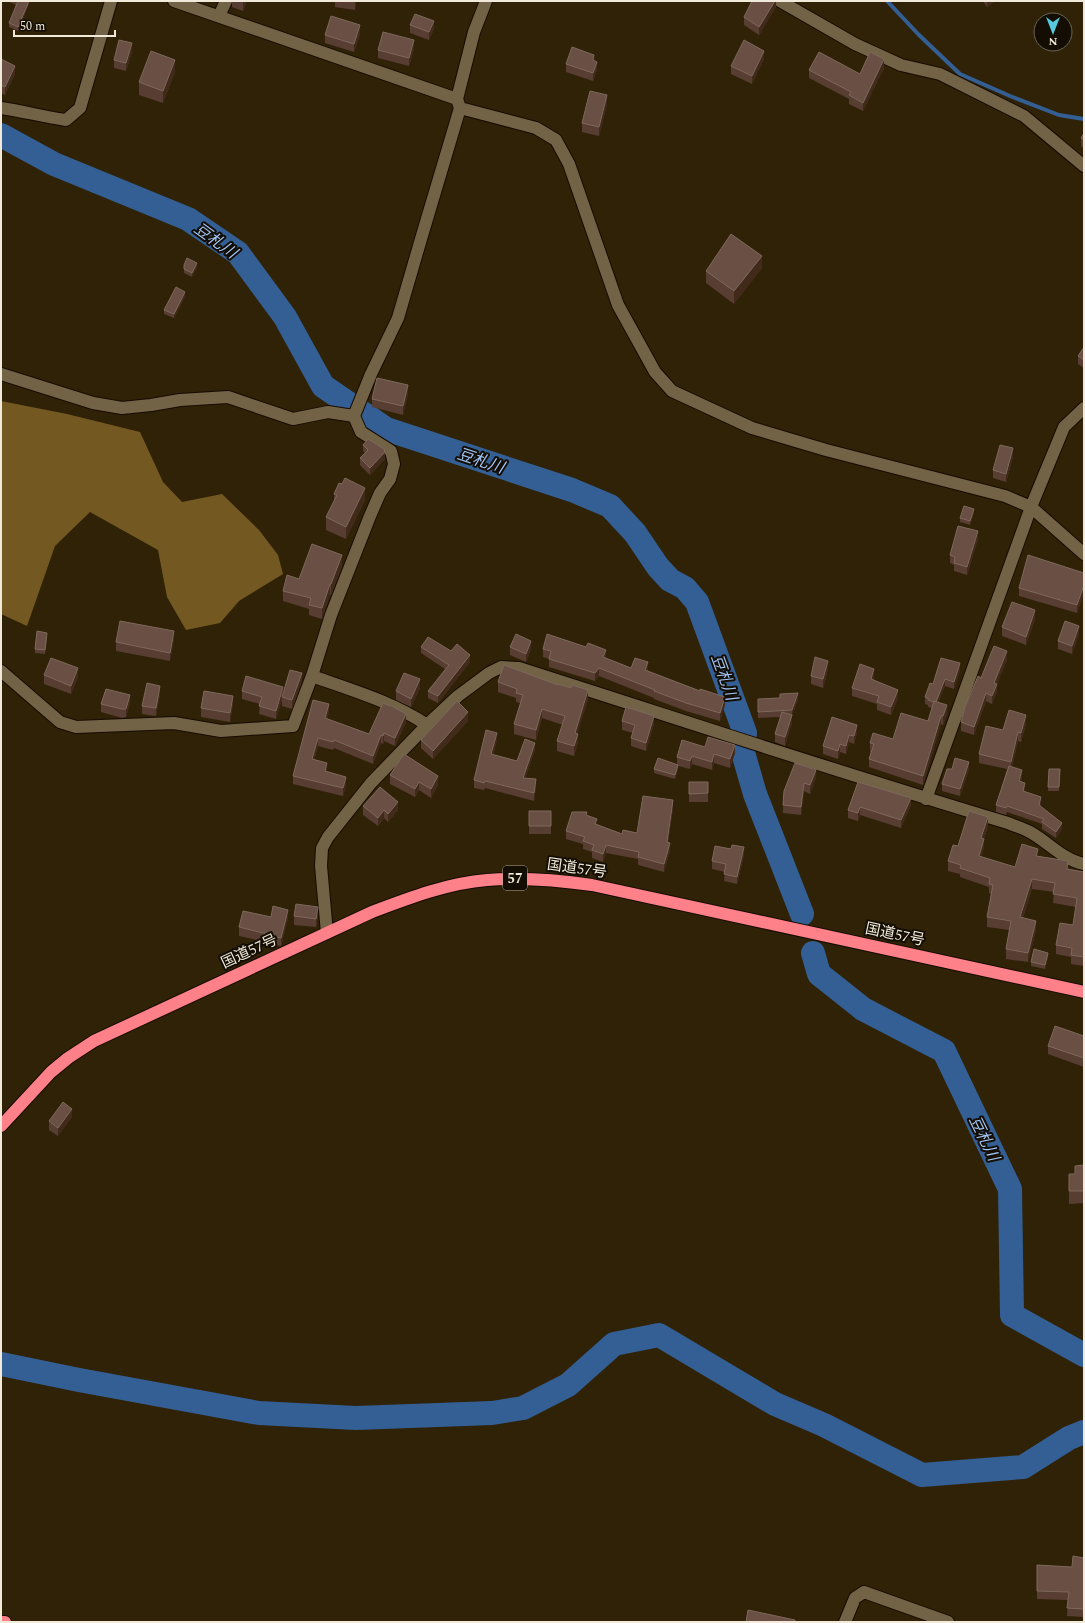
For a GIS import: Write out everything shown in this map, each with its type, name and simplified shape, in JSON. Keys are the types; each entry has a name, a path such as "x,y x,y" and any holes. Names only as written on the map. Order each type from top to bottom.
{"highway":[{"name":"国道57号","path":"1,1126 51,1072 68,1058 94,1041 372,912 405,899 460,884 486,880 541,879 592,885 1084,992"}],"street":[{"path":"1,108 66,120 80,108 111,1"},
{"path":"174,1 459,104 536,128 556,140 569,164 618,305 655,372 672,391 752,428 826,450 1006,496 1031,507 1084,554"},
{"path":"219,16 226,1"},
{"path":"1,671 60,722 76,727 174,723 222,731 293,726 312,676 331,615 370,516 380,493 390,479 394,464 391,451 361,432 354,416 371,374 398,318 459,104 474,32 486,1"},
{"path":"780,1 855,44 901,65 940,74 1024,116 1084,166"},
{"path":"1,374 93,403 122,408 180,400 228,397 293,419 328,412 354,416"},
{"path":"926,799 1031,507 1064,427 1084,408"},
{"path":"327,933 321,866 322,848 328,837 371,783 427,725 458,696 489,673 502,667 519,668 1020,828 1030,832 1076,863 1084,864"},
{"path":"312,676 384,703 414,716 427,725"},
{"path":"845,1622 856,1598 864,1592 948,1622"}],"shaded area":[{"path":"1,401 67,414 140,432 163,482 182,502 222,494 259,530 278,555 283,574 239,601 220,623 186,630 167,597 158,550 90,512 55,546 27,626 1,614"}],"building":[{"path":"18,1 29,1 18,27 9,23"},
{"path":"752,1 775,1 759,27 744,17"},
{"path":"415,14 434,21 429,32 410,25"},
{"path":"331,16 360,25 354,44 325,35"},
{"path":"383,32 414,40 409,58 378,50"},
{"path":"119,40 132,43 126,63 114,60"},
{"path":"744,40 764,51 752,76 731,66"},
{"path":"572,47 594,55 593,60 597,62 593,73 566,64"},
{"path":"151,51 175,60 163,91 139,82"},
{"path":"819,52 860,74 870,52 884,59 863,103 849,95 851,92 809,70"},
{"path":"1,59 15,66 5,87 1,85"},
{"path":"590,91 607,95 599,127 582,123"},
{"path":"1084,133 1084,140 1081,138"},
{"path":"731,234 762,256 734,291 706,271"},
{"path":"187,258 197,263 192,273 184,269"},
{"path":"176,287 185,292 174,314 164,310"},
{"path":"1084,347 1084,360 1078,356"},
{"path":"377,378 408,385 403,406 372,399"},
{"path":"368,439 384,449 385,452 370,468 360,458 368,450 363,445"},
{"path":"1000,445 1013,448 1006,474 993,470"},
{"path":"345,478 365,488 346,527 326,517 337,495 334,494 339,483 342,484"},
{"path":"964,506 974,509 970,521 960,518"},
{"path":"958,526 978,531 967,567 954,563 955,557 950,555"},
{"path":"312,544 342,555 322,608 309,605 311,598 283,591 287,575 299,579"},
{"path":"1028,555 1084,573 1084,585 1077,605 1019,588"},
{"path":"1012,602 1035,610 1026,637 1002,627"},
{"path":"120,621 174,631 170,653 116,642"},
{"path":"1065,621 1079,626 1072,646 1058,641"},
{"path":"37,631 47,633 45,650 35,649"},
{"path":"516,634 531,641 526,654 510,647"},
{"path":"547,634 586,647 588,643 606,650 603,657 631,668 635,658 648,662 645,670 700,691 700,689 725,697 720,713 686,703 599,668 595,673 549,659 551,651 543,649"},
{"path":"428,637 451,651 457,644 470,655 438,696 428,691 449,665 421,647"},
{"path":"994,646 1007,651 994,683 997,684 992,696 986,693 974,727 961,722 965,707 978,676 981,678"},
{"path":"815,657 828,661 823,679 811,676"},
{"path":"51,658 78,668 71,686 44,675"},
{"path":"941,658 960,663 954,682 945,679 936,702 934,702 925,697 930,683 933,684"},
{"path":"860,664 874,669 871,679 898,690 891,707 877,702 879,696 852,688"},
{"path":"504,665 558,685 571,688 572,685 588,690 575,733 578,734 574,746 557,741 565,716 542,709 536,730 514,724 523,695 516,693 517,689 498,682"},
{"path":"290,670 302,673 292,700 282,697"},
{"path":"404,673 420,679 411,699 396,691"},
{"path":"246,676 283,687 276,711 259,706 262,697 242,691"},
{"path":"147,683 160,686 156,708 142,706"},
{"path":"106,689 130,695 126,709 101,704"},
{"path":"204,691 233,696 230,713 201,708"},
{"path":"798,693 792,710 758,712 758,699 780,698 780,694"},
{"path":"313,700 329,704 325,718 369,734 383,703 390,705 406,714 395,738 384,733 383,736 381,735 373,756 334,740 333,742 318,738 312,759 327,763 325,771 346,777 343,788 293,776"},
{"path":"457,701 468,712 433,751 421,740"},
{"path":"934,701 947,705 943,716 941,716 923,776 869,759 874,744 870,743 873,733 893,739 901,713 928,721"},
{"path":"626,707 654,716 646,743 631,738 635,725 622,721"},
{"path":"1009,710 1026,715 1021,733 1018,732 1011,762 979,754 986,726 1003,730"},
{"path":"782,712 792,715 785,737 775,734"},
{"path":"832,717 857,725 854,736 849,735 846,746 840,744 838,751 823,746"},
{"path":"486,730 497,733 491,754 517,761 525,739 535,743 523,778 536,779 534,793 485,781 484,783 474,780"},
{"path":"708,737 735,745 730,759 714,754 712,762 692,756 690,761 677,757 682,740 705,747"},
{"path":"404,754 438,776 431,789 419,782 415,789 390,775"},
{"path":"658,758 678,765 675,775 654,769"},
{"path":"955,758 969,762 960,789 942,784 947,769 952,769"},
{"path":"795,763 816,770 810,785 804,783 801,807 783,805 784,791"},
{"path":"1009,766 1022,770 1019,781 1025,783 1023,791 1041,797 1039,805 1062,823 1056,832 1042,822 1044,819 1007,806 1006,808 996,805"},
{"path":"1049,769 1060,769 1059,787 1048,787"},
{"path":"689,782 708,782 708,793 689,794"},
{"path":"858,782 911,798 901,820 860,807 858,813 848,810"},
{"path":"380,787 398,802 388,814 384,810 378,818 363,806"},
{"path":"643,796 673,800 667,842 670,843 664,864 638,857 639,852 606,845 603,854 592,850 594,845 583,841 585,837 566,831 572,812 587,812 586,815 597,819 595,824 622,834 623,830 637,833"},
{"path":"529,811 551,811 551,826 529,826"},
{"path":"969,811 988,817 981,838 984,839 979,856 1015,867 1022,844 1038,849 1036,856 1068,861 1067,869 1084,872 1084,957 1071,955 1072,948 1056,945 1060,923 1073,925 1077,898 1053,894 1055,883 1032,879 1020,917 1036,921 1028,953 1006,949 1011,921 987,917 993,885 989,884 990,878 960,868 961,865 948,861 953,845 958,846"},
{"path":"732,845 744,847 737,877 724,874 726,864 712,861 715,846 731,849"},
{"path":"296,904 318,907 316,919 294,916"},
{"path":"273,906 288,910 281,938 239,927 243,911 271,917"},
{"path":"1034,949 1048,953 1045,965 1031,962"},
{"path":"1055,1026 1084,1036 1084,1058 1048,1046"},
{"path":"63,1102 72,1109 58,1128 49,1121"},
{"path":"1084,1165 1084,1191 1069,1191 1069,1174 1075,1174 1075,1166"},
{"path":"1073,1556 1084,1558 1084,1609 1067,1608 1069,1592 1037,1591 1037,1565 1072,1567"},
{"path":"748,1610 795,1620 795,1622 746,1622"}],"waterway":[{"path":"887,1 919,35 960,74 1059,115 1084,119"},
{"name":"豆札川","path":"1,135 54,164 188,219 238,253 285,317 323,386 386,429 572,490 610,506 635,533 658,567 670,580 685,588 697,602 745,733 742,749 755,794 802,914"},
{"name":"豆札川","path":"813,953 819,974 863,1009 944,1051 1010,1189 1012,1315 1084,1355"},
{"path":"1,1364 259,1413 356,1418 492,1413 523,1408 568,1385 614,1344 659,1335 775,1404 824,1425 922,1475 1023,1467 1069,1438 1084,1432"}]}
